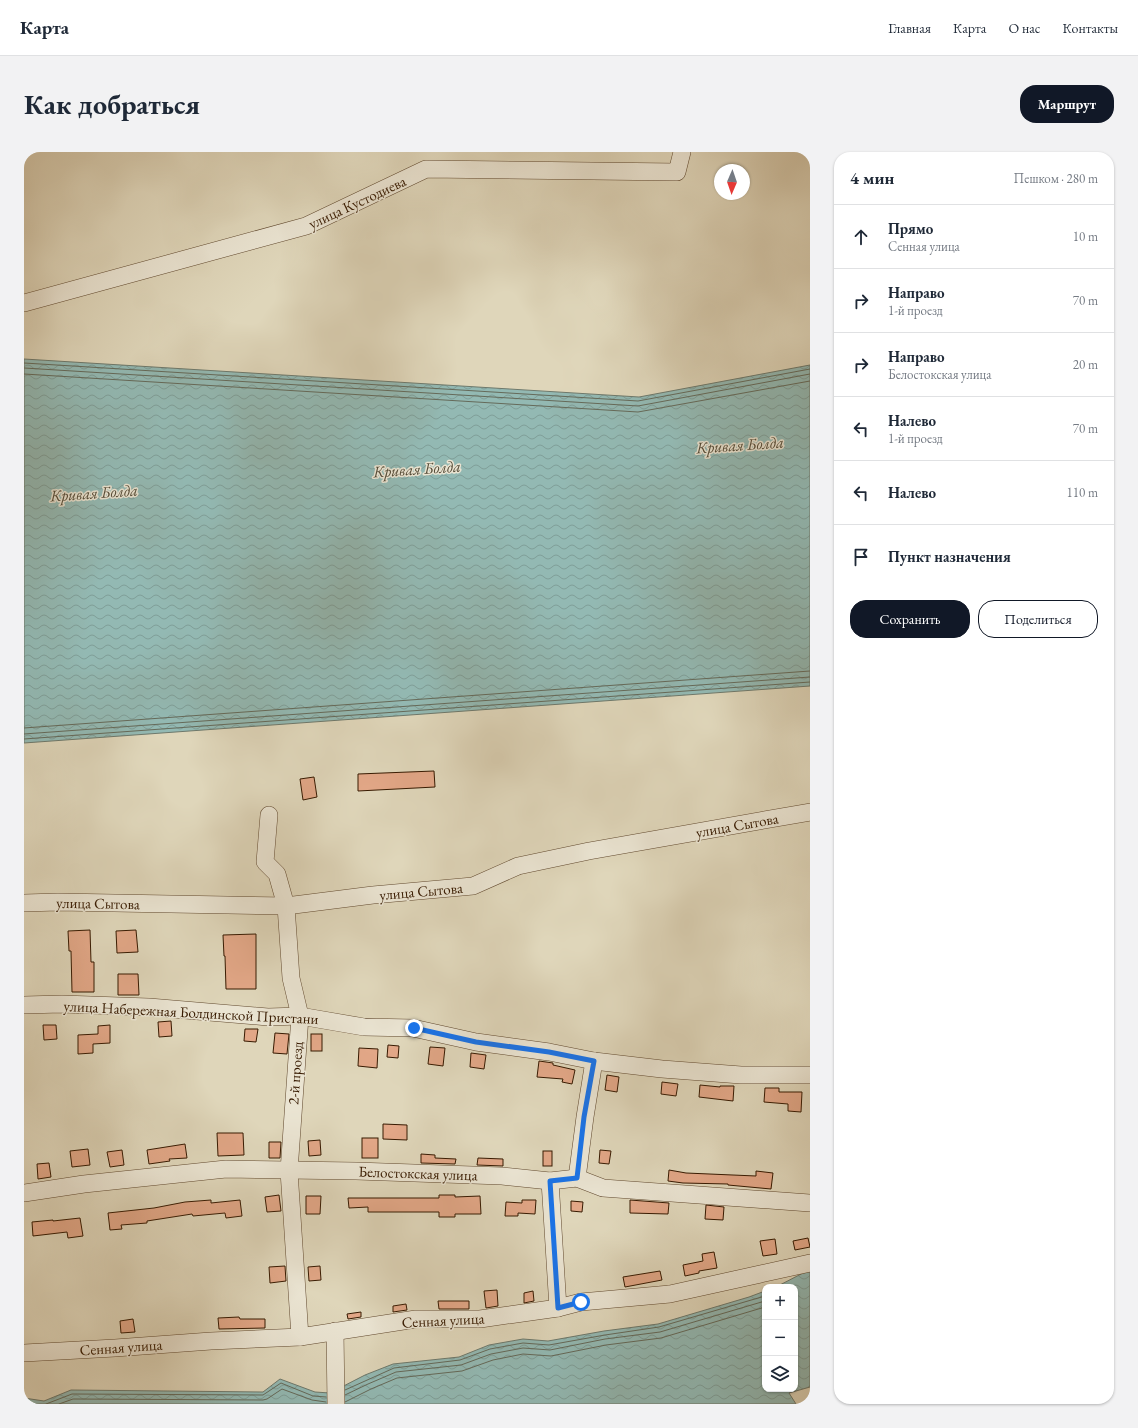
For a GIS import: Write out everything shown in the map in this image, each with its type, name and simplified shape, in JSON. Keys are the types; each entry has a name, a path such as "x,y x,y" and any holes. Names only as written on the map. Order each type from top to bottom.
{"street":[{"name":"улица Кустодиева","path":"24,303 306,226 426,169 677,172 682,152"},
{"name":"улица Сытова","path":"24,903 58,902 286,906 373,895 473,886 518,866 589,851 810,812"},
{"name":"2-й проезд","path":"270,815 265,862 277,874 286,906 291,978 300,1016 289,1171 300,1337"},
{"name":"улица Набережная Болдинской Пристани","path":"24,1005 62,1004 148,1007 268,1017 300,1016 364,1026 414,1028 476,1042 549,1052 594,1061 662,1069 741,1075 810,1075"},
{"path":"577,1178 584,1117 594,1061"},
{"name":"Белостокская улица","path":"24,1193 84,1184 226,1169 356,1171 494,1176 550,1181 577,1178 603,1188 810,1204"},
{"path":"550,1181 558,1308"},
{"name":"Сенная улица","path":"24,1352 300,1337 416,1318 480,1319 558,1308 581,1302 670,1294 810,1263"},
{"path":"335,1331 336,1404"}],"water":[{"name":"Кривая Болда","path":"24,359 639,397 810,365 810,686 24,743"},
{"path":"810,1271 810,1387 798,1390 798,1284 782,1284"},
{"path":"762,1292 762,1392 792,1392 789,1393 796,1404 24,1404 24,1398 44,1401 71,1390 263,1392 280,1379 315,1392 330,1393 365,1375 393,1364 459,1357 489,1345 523,1339 548,1341 604,1331 658,1324"}],"building":[{"path":"434,771 435,787 358,791 358,774"},
{"path":"314,777 317,797 303,800 300,779"},
{"path":"90,930 91,962 94,962 94,992 72,992 71,951 69,951 68,931"},
{"path":"136,930 138,952 117,953 116,931"},
{"path":"256,934 256,989 226,989 223,935"},
{"path":"118,974 138,974 139,995 118,995"},
{"path":"171,1021 172,1036 159,1037 158,1022"},
{"path":"43,1025 56,1025 57,1039 44,1040"},
{"path":"110,1025 110,1043 93,1044 93,1053 78,1054 78,1035 98,1034 98,1026"},
{"path":"245,1029 258,1029 256,1042 244,1041"},
{"path":"275,1033 289,1034 287,1054 273,1053"},
{"path":"311,1034 322,1034 322,1051 311,1051"},
{"path":"388,1045 399,1046 398,1058 387,1057"},
{"path":"430,1047 445,1048 443,1066 428,1064"},
{"path":"359,1048 378,1049 377,1068 358,1066"},
{"path":"471,1053 486,1055 484,1069 470,1067"},
{"path":"539,1061 553,1063 553,1065 575,1070 572,1084 562,1082 563,1079 537,1077"},
{"path":"607,1075 619,1077 617,1092 605,1090"},
{"path":"662,1082 678,1084 676,1096 661,1094"},
{"path":"700,1085 720,1087 734,1086 733,1101 699,1097"},
{"path":"765,1088 779,1088 779,1092 802,1092 801,1112 788,1111 788,1104 764,1102"},
{"path":"383,1124 407,1125 407,1140 383,1139"},
{"path":"217,1133 243,1133 244,1155 218,1156"},
{"path":"362,1138 378,1138 378,1158 362,1158"},
{"path":"320,1140 321,1155 309,1156 308,1141"},
{"path":"269,1142 281,1142 280,1158 269,1158"},
{"path":"185,1144 187,1158 169,1159 170,1161 149,1164 147,1150"},
{"path":"88,1149 90,1165 72,1167 70,1151"},
{"path":"122,1150 124,1165 110,1167 107,1152"},
{"path":"600,1150 611,1151 609,1164 599,1163"},
{"path":"543,1151 552,1151 552,1166 543,1166"},
{"path":"421,1154 435,1155 435,1158 456,1159 455,1164 421,1163"},
{"path":"478,1158 503,1159 503,1166 477,1165"},
{"path":"49,1163 51,1177 38,1179 37,1164"},
{"path":"669,1170 686,1173 756,1176 756,1171 773,1173 771,1189 728,1184 683,1183 668,1181"},
{"path":"279,1195 281,1211 267,1212 265,1197"},
{"path":"439,1195 455,1195 455,1197 480,1196 481,1214 455,1214 455,1217 439,1217 439,1212 368,1212 368,1207 349,1208 348,1198 439,1198"},
{"path":"306,1196 321,1196 320,1214 306,1214"},
{"path":"211,1200 211,1203 240,1200 242,1216 226,1218 225,1213 193,1216 192,1214 147,1221 147,1223 121,1225 122,1229 110,1230 108,1213 154,1208 185,1202"},
{"path":"522,1200 536,1200 535,1214 518,1213 518,1216 505,1216 506,1202 522,1203"},
{"path":"630,1200 669,1203 668,1214 630,1213"},
{"path":"571,1201 583,1202 582,1212 571,1211"},
{"path":"706,1205 724,1207 723,1220 705,1219"},
{"path":"80,1218 83,1236 68,1238 67,1232 33,1236 32,1222"},
{"path":"808,1238 810,1247 795,1250 793,1241"},
{"path":"775,1239 777,1254 763,1256 760,1241"},
{"path":"714,1252 717,1268 699,1271 699,1273 685,1276 683,1265 703,1261 702,1254"},
{"path":"285,1266 286,1281 270,1283 269,1267"},
{"path":"320,1266 321,1280 309,1281 308,1267"},
{"path":"660,1271 662,1280 625,1287 623,1277"},
{"path":"497,1290 498,1306 486,1308 484,1291"},
{"path":"533,1291 534,1301 524,1303 524,1293"},
{"path":"438,1301 469,1301 469,1309 439,1309"},
{"path":"406,1304 407,1310 393,1312 393,1306"},
{"path":"361,1312 361,1317 348,1319 347,1314"},
{"path":"239,1317 240,1319 265,1319 265,1328 219,1329 218,1318"},
{"path":"133,1319 135,1332 121,1333 120,1321"}],"route":[{"path":"414,1028 476,1042 549,1052 594,1061 584,1117 577,1178 550,1181 558,1308 581,1302"}]}
